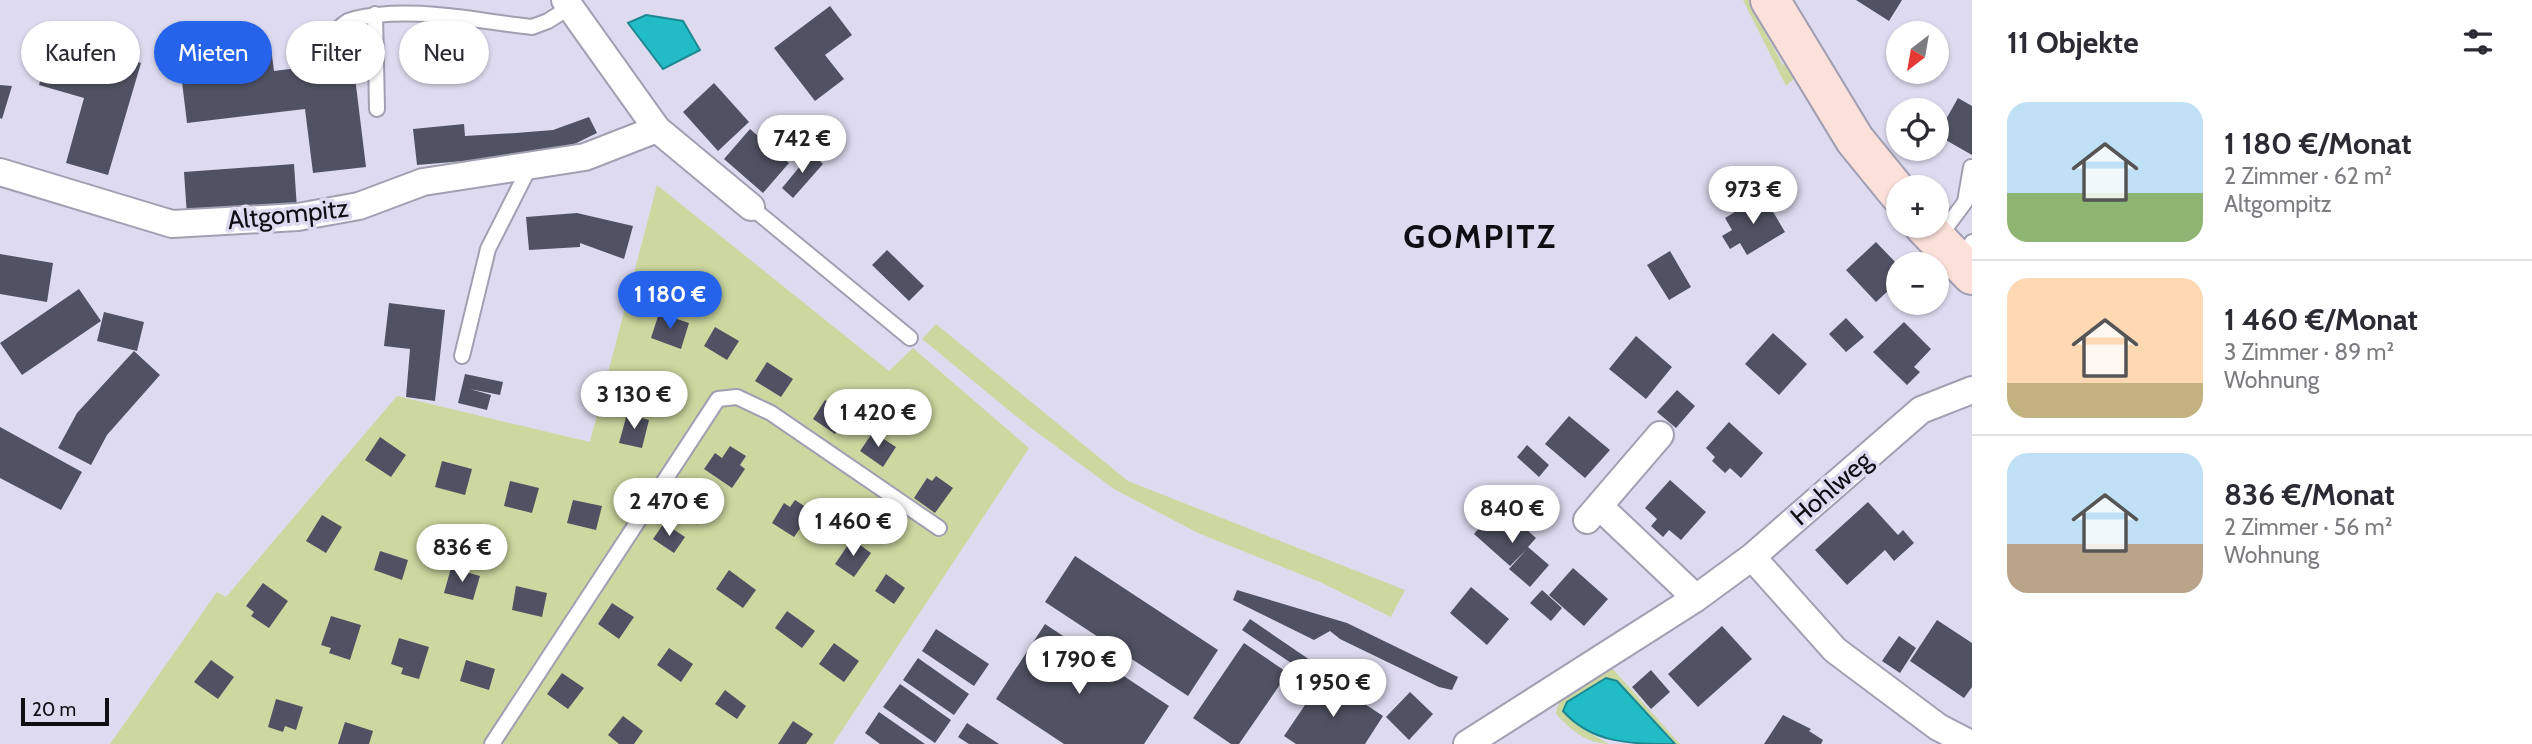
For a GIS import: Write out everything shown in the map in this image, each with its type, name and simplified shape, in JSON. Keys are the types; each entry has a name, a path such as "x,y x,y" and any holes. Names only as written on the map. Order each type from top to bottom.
{"street":[{"path":"1770,0 1855,141 1886,178"},
{"path":"567,4 657,130 751,207"},
{"name":"Altgompitz","path":"0,172 172,224 298,217 359,206 423,182 585,157 657,130"},
{"name":"Hohlweg","path":"1467,744 1696,598 1752,557 1921,410 1972,390"},
{"path":"1660,435 1593,513 1696,598"},
{"path":"1752,557 1835,650 1938,727 1972,744"}],"lane":[{"path":"347,21 375,14 532,27 548,21 567,4"},
{"path":"375,14 377,109"},
{"path":"462,356 488,249 530,166"},
{"path":"1953,249 1971,167"},
{"path":"751,207 910,338"},
{"path":"492,744 718,400 737,397 771,413 939,528"}],"green space":[{"path":"1743,0 1756,0 1764,16 1760,23 1783,65 1788,62 1797,76 1786,86"},
{"path":"657,185 889,371 913,348 1029,448 833,744 110,744 217,592 226,597 397,396 590,442"},
{"path":"936,324 1128,481 1405,590 1391,617 1320,582 1198,533 1114,489 1027,425 922,339"},
{"path":"1611,667 1680,744 1675,744 1617,681 1607,678 1567,702 1585,730 1609,744 1594,742 1580,735 1556,714 1558,705 1569,691"}],"water":[{"path":"646,15 683,21 700,50 663,69 628,23"},
{"path":"1606,678 1617,681 1675,744 1628,742 1600,736 1574,722 1563,711 1567,702"}],"building":[{"path":"1856,0 1902,0 1889,21"},
{"path":"830,6 852,35 825,55 844,79 815,101 774,48"},
{"path":"272,56 274,71 286,69 286,84 356,84 366,167 313,173 305,109 187,123 182,84 272,84"},
{"path":"714,83 749,122 718,151 683,112"},
{"path":"135,84 108,175 66,163 84,98 39,85"},
{"path":"0,85 12,86 2,119 0,118"},
{"path":"1958,98 1972,106 1972,155 1949,142 1949,114"},
{"path":"589,117 597,133 556,153 417,165 413,129 464,124 465,136 516,133 553,130"},
{"path":"750,129 789,163 763,193 724,159"},
{"path":"811,153 823,164 793,198 782,188"},
{"path":"294,164 297,209 187,216 184,172"},
{"path":"1763,195 1785,232 1747,255 1740,243 1730,249 1722,236 1732,230 1725,218"},
{"path":"577,213 633,226 624,259 580,243 580,247 529,250 526,217"},
{"path":"1876,242 1886,252 1886,293 1876,302 1846,270"},
{"path":"887,250 924,286 909,301 872,265"},
{"path":"1670,251 1691,287 1669,300 1647,265"},
{"path":"0,254 53,263 47,302 0,294"},
{"path":"79,289 101,321 22,375 0,343"},
{"path":"389,303 445,310 435,401 406,397 410,349 384,346"},
{"path":"104,312 144,322 137,351 97,341"},
{"path":"659,313 689,323 681,349 651,338"},
{"path":"1846,318 1864,337 1846,352 1829,334"},
{"path":"1904,322 1931,349 1914,367 1920,372 1907,385 1873,352"},
{"path":"715,327 739,341 727,360 704,346"},
{"path":"1773,333 1807,364 1779,395 1745,364"},
{"path":"1636,336 1672,367 1646,399 1609,369"},
{"path":"134,351 160,375 107,435 91,465 58,448 77,413"},
{"path":"767,362 793,379 781,397 755,381"},
{"path":"465,374 503,382 500,395 470,389 491,395 487,410 458,403"},
{"path":"1677,390 1695,406 1676,428 1657,412"},
{"path":"825,400 847,415 835,434 813,419"},
{"path":"627,414 649,420 642,448 619,443"},
{"path":"1569,416 1610,450 1585,478 1545,444"},
{"path":"1729,422 1763,453 1741,478 1730,468 1725,473 1712,461 1715,457 1706,448"},
{"path":"0,427 82,472 61,510 0,478"},
{"path":"873,432 896,447 883,467 860,451"},
{"path":"380,437 406,455 391,477 365,460"},
{"path":"1527,445 1549,465 1539,477 1517,457"},
{"path":"730,446 746,456 740,465 745,469 732,488 704,469 715,453 722,458"},
{"path":"442,461 472,469 465,495 435,487"},
{"path":"936,476 953,488 935,513 914,498 927,478 932,481"},
{"path":"1670,480 1706,512 1681,540 1669,530 1663,537 1651,526 1657,519 1645,508"},
{"path":"510,481 539,488 532,513 504,506"},
{"path":"573,500 602,506 596,530 567,523"},
{"path":"795,500 812,511 794,537 772,523 784,503 790,507"},
{"path":"1868,502 1898,535 1903,530 1914,543 1894,561 1885,550 1847,585 1815,550"},
{"path":"1499,505 1536,538 1528,547 1549,565 1530,587 1509,569 1526,550 1510,566 1474,534"},
{"path":"322,515 342,527 326,553 306,541"},
{"path":"664,523 685,537 674,553 653,539"},
{"path":"852,539 871,553 854,577 835,564"},
{"path":"380,551 408,560 402,580 374,570"},
{"path":"1075,556 1218,650 1188,696 1045,602"},
{"path":"451,568 480,576 473,600 444,593"},
{"path":"1573,568 1608,599 1584,626 1549,595"},
{"path":"729,570 756,590 743,608 716,589"},
{"path":"886,574 905,588 894,604 875,591"},
{"path":"263,583 288,601 269,628 251,616 254,612 246,606"},
{"path":"516,586 547,593 542,617 512,610"},
{"path":"1471,587 1509,619 1487,645 1450,613"},
{"path":"1237,590 1347,623 1458,677 1452,690 1439,687 1340,639 1330,631 1314,640 1233,600"},
{"path":"1542,590 1562,608 1551,621 1530,603"},
{"path":"612,603 634,617 619,639 598,624"},
{"path":"787,611 815,631 802,648 775,628"},
{"path":"331,616 361,625 350,660 329,653 331,648 321,645"},
{"path":"1250,619 1310,660 1303,671 1242,630"},
{"path":"1937,620 1972,643 1972,687 1964,698 1910,661"},
{"path":"1045,624 1169,706 1144,744 1064,744 996,699"},
{"path":"1722,626 1752,659 1698,707 1668,674"},
{"path":"936,629 989,664 974,686 922,651"},
{"path":"1899,636 1916,648 1900,673 1882,661"},
{"path":"399,638 429,647 419,679 401,674 403,668 391,664"},
{"path":"834,643 859,661 844,682 819,664"},
{"path":"1244,643 1288,673 1239,744 1231,744 1193,718"},
{"path":"669,648 693,664 681,682 657,665"},
{"path":"918,658 969,694 954,715 903,680"},
{"path":"211,660 234,677 218,699 194,682"},
{"path":"466,660 495,669 489,690 460,681"},
{"path":"1651,670 1670,692 1651,709 1632,687"},
{"path":"562,673 584,688 568,709 547,694"},
{"path":"1324,677 1383,716 1365,744 1296,744 1284,736"},
{"path":"900,684 951,720 935,743 883,707"},
{"path":"725,690 746,706 737,719 715,704"},
{"path":"1410,692 1433,714 1409,740 1386,717"},
{"path":"276,699 303,707 296,730 285,726 283,732 268,727"},
{"path":"879,712 925,744 880,744 865,733"},
{"path":"1783,715 1811,729 1809,731 1823,740 1821,744 1764,744"},
{"path":"623,716 643,731 634,744 619,744 608,735"},
{"path":"793,721 813,734 806,744 778,744"},
{"path":"345,722 373,731 369,744 338,744"},
{"path":"967,723 999,744 969,744 958,737"}],"district":[{"name":"GOMPITZ","path":"1480,236"}]}
